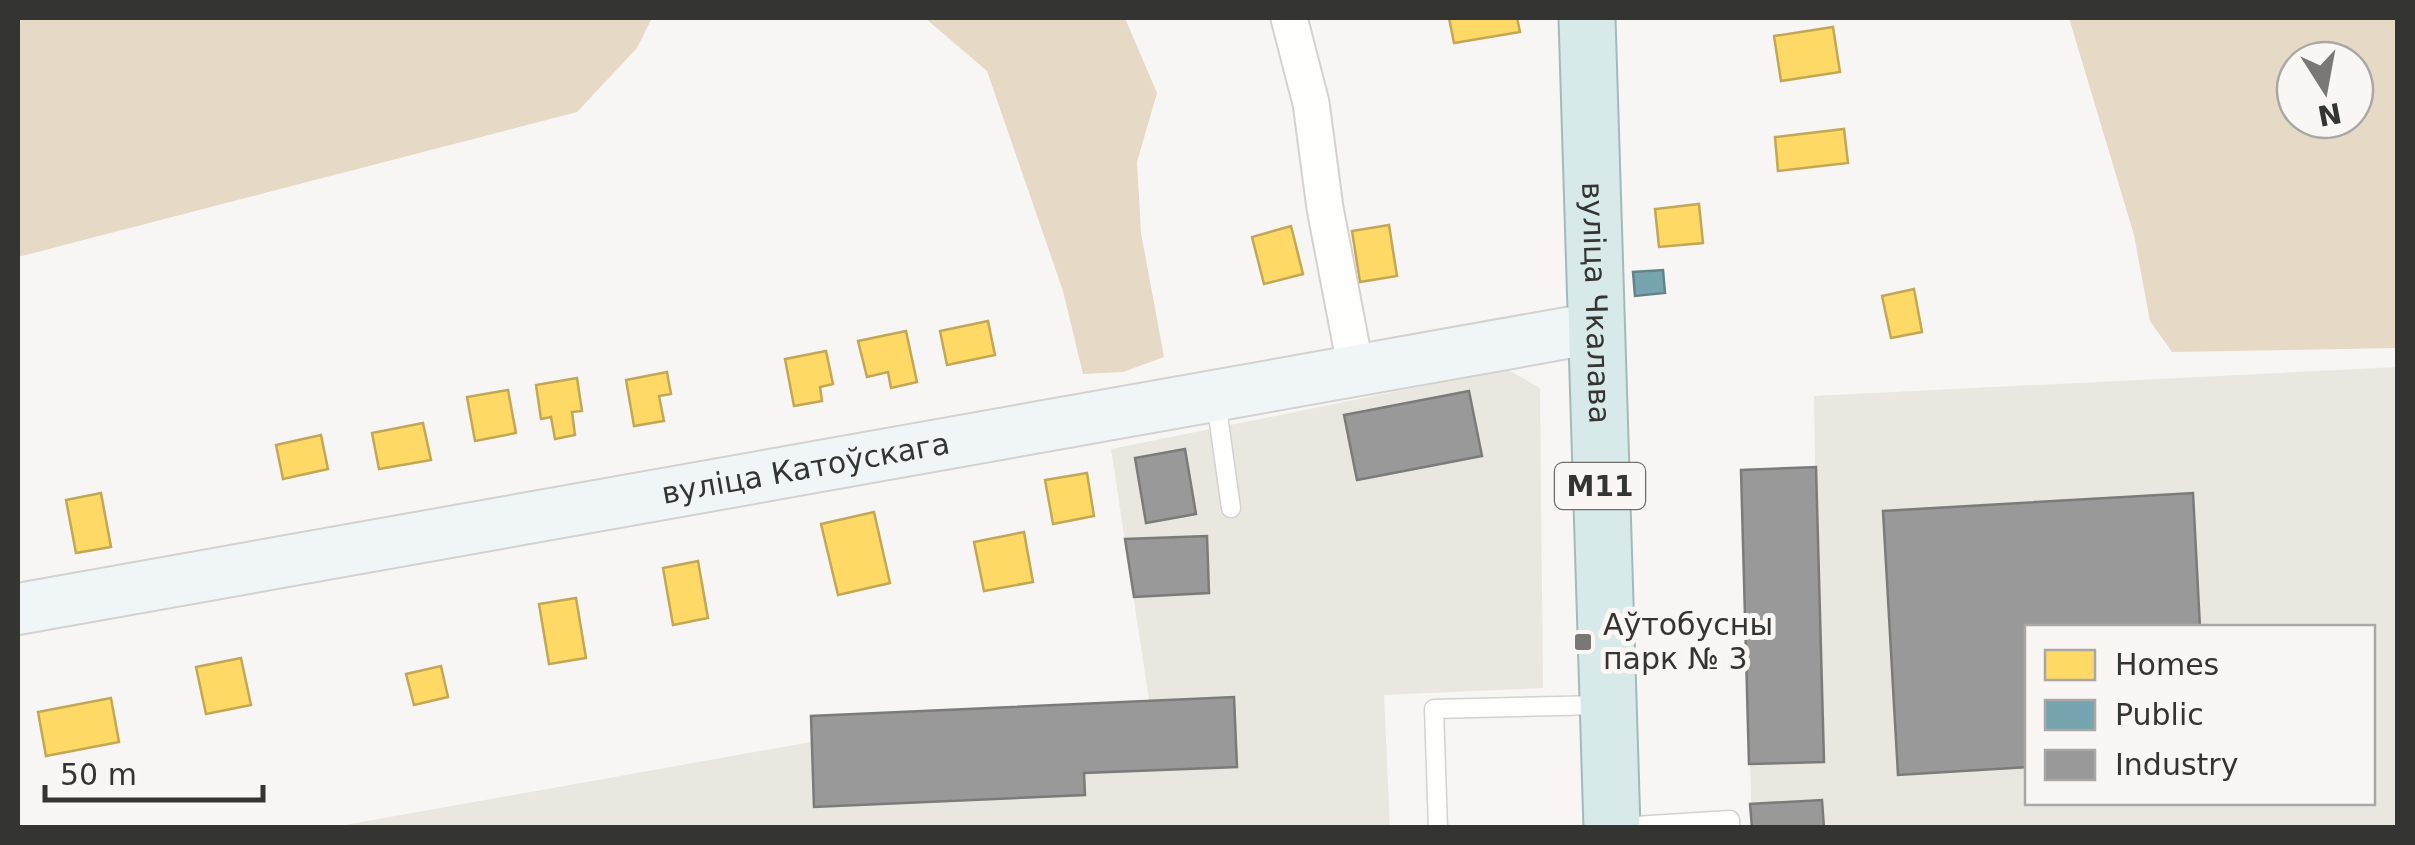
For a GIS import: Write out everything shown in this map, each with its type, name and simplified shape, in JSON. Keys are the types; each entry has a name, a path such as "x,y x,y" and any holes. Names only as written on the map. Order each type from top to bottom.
{"highway":[{"name":"вуліца Чкалава","path":"1586,18 1613,828"}],"main road":[{"name":"вуліца Катоўскага","path":"18,609 1595,328"}],"street":[{"path":"1290,18 1311,103 1325,208 1356,370"}],"lane":[{"path":"1216,395 1231,508"},
{"path":"1438,828 1434,709 1608,705"},
{"path":"1613,828 1730,820 1730,828"}],"shaded area":[{"path":"18,18 652,18 637,48 577,112 18,257"},
{"path":"925,18 1125,18 1157,93 1137,162 1141,233 1164,357 1123,372 1083,374 1063,291 987,71"},
{"path":"2069,18 2397,18 2397,348 2172,352 2150,321 2134,235"},
{"path":"2397,367 2397,827 1752,827 1741,470 1815,467 1814,396"},
{"path":"1507,369 1540,388 1543,688 1384,695 1390,827 328,828 811,742 811,716 1149,700 1111,449"}],"building: Homes":[{"path":"1449,18 1517,18 1520,32 1454,43"},
{"path":"1833,27 1840,72 1781,81 1774,36"},
{"path":"1844,129 1848,163 1778,171 1775,137"},
{"path":"1699,204 1703,243 1659,247 1655,209"},
{"path":"1389,225 1397,276 1360,282 1352,231"},
{"path":"1291,226 1303,274 1264,284 1252,237"},
{"path":"1914,289 1922,332 1891,338 1882,296"},
{"path":"988,321 995,355 947,365 940,331"},
{"path":"906,331 917,382 891,388 888,372 867,377 858,341"},
{"path":"826,351 833,384 820,387 822,401 794,406 785,359"},
{"path":"667,372 671,394 659,396 664,421 634,426 626,380"},
{"path":"577,378 582,411 572,412 575,435 555,439 551,417 541,419 536,385"},
{"path":"508,390 516,433 475,441 467,397"},
{"path":"423,423 431,460 379,469 372,433"},
{"path":"321,435 328,469 283,479 276,445"},
{"path":"1087,473 1094,516 1053,524 1045,480"},
{"path":"101,493 111,547 76,553 66,500"},
{"path":"874,512 890,583 838,595 821,524"},
{"path":"1024,532 1033,582 984,591 974,542"},
{"path":"698,561 708,618 673,625 663,568"},
{"path":"576,598 586,658 549,664 539,604"},
{"path":"241,658 251,705 206,714 196,667"},
{"path":"441,666 448,697 414,705 406,674"},
{"path":"111,698 119,742 46,756 38,712"}],"building: Public":[{"path":"1663,270 1665,293 1635,296 1633,272"}],"building: Industry":[{"path":"1469,391 1482,456 1357,480 1344,415"},
{"path":"1185,449 1196,514 1146,523 1135,458"},
{"path":"1816,467 1824,762 1749,764 1741,470"},
{"path":"2193,493 2200,625 2025,625 2025,767 1898,775 1883,511"},
{"path":"1207,536 1209,593 1134,597 1125,539"},
{"path":"1234,697 1237,767 1084,773 1085,795 814,807 811,716"},
{"path":"1822,800 1824,828 1752,828 1750,804"}],"place":[{"name":"Аўтобусны парк № 3","path":"1583,642"}]}
